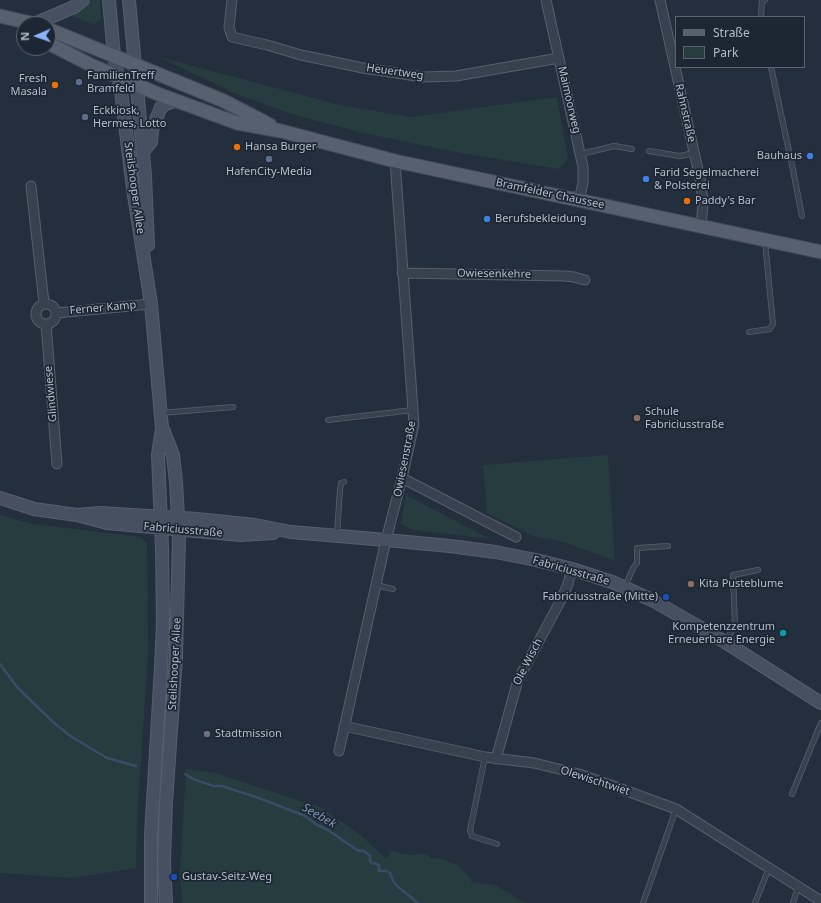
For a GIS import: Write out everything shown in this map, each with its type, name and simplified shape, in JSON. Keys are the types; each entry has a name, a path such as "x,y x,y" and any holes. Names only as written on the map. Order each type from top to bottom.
{"main road":[{"path":"53,16 74,7 83,0"},
{"name":"Steilshooper Allee","path":"109,0 114,56 119,77 133,189 150,304 162,428 158,455 163,615 151,835 151,903"},
{"name":"Steilshooper Allee","path":"129,0 136,85 146,176 150,304"},
{"path":"2,16 16,19"},
{"path":"2,16 16,25"},
{"name":"Bramfelder Chaussee","path":"56,32 224,101 281,131"},
{"name":"Bramfelder Chaussee","path":"56,47 136,85 237,123 281,131 395,160 821,252"},
{"path":"143,152 151,142 152,130 161,107 176,101"},
{"name":"Steilshooper Allee","path":"162,428 173,455 179,524 176,656 168,772 164,861 166,903"},
{"name":"Fabriciusstraße","path":"0,498 34,509 77,515 100,513 179,524 241,535 291,532 386,540 495,552 536,560 625,587 665,606 821,703"}],"street":[{"name":"Heuertweg","path":"232,0 230,27 232,37 267,44 301,55 363,68 423,76 456,76 560,58"},
{"name":"Maimoorweg","path":"546,0 581,154 583,174 579,200"},
{"name":"Rahnstraße","path":"660,0 675,67"},
{"name":"Rahnstraße","path":"675,68 701,183 703,204 701,226"},
{"name":"Owiesenstraße","path":"339,752 386,540 414,424 402,274 395,160"},
{"path":"31,186 44,303"},
{"name":"Owiesenkehre","path":"402,274 565,276 585,280"},
{"path":"44,303 54,307 56,313 56,316 52,322 46,324 39,322 36,316 36,309 44,303"},
{"name":"Ferner Kamp","path":"56,313 150,304"},
{"name":"Glindwiese","path":"46,324 57,464"},
{"path":"402,478 516,537"},
{"name":"Ole Wisch","path":"496,759 518,680 562,598 572,570"},
{"name":"Olewischtwiet","path":"344,726 485,757 534,763 579,774 676,809 821,901"}],"lane":[{"path":"761,16 762,1 765,0"},
{"path":"772,68 802,216"},
{"path":"581,154 614,146 632,149"},
{"path":"649,151 680,156 694,152"},
{"path":"749,332 770,329 773,324 765,240"},
{"path":"161,413 233,407"},
{"path":"328,420 413,410"},
{"path":"337,536 340,489 341,483 344,482"},
{"path":"625,587 633,568 637,563 637,548 668,546"},
{"path":"725,642 735,626 733,575 758,570"},
{"path":"376,585 393,589"},
{"path":"792,794 821,723"},
{"path":"485,757 470,830 472,836 497,844"},
{"path":"643,903 676,809"},
{"path":"755,903 770,868"},
{"path":"793,903 798,887"}],"green space":[{"path":"92,0 100,0 101,19 94,25 73,16 74,13 79,11"},
{"path":"159,57 340,105 411,117 557,97 568,159 559,169 461,153 363,133 288,113 232,92"},
{"path":"608,455 615,561 564,542 533,536 487,513 483,465"},
{"path":"406,495 490,539 412,530 401,524"},
{"path":"0,515 33,524 140,537 147,543 148,654 137,822 136,868 73,878 0,873"},
{"path":"186,769 215,773 322,808 359,834 387,859 391,851 409,855 425,853 432,859 440,858 457,865 471,878 471,882 496,885 520,900 528,903 182,903 180,872"},
{"path":"159,787 161,788 161,903 156,903"}],"waterway":[{"name":"Seebek","path":"0,664 17,687 53,722 69,735 107,758 136,766"},
{"name":"Seebek","path":"185,774 193,779 213,786 222,786 259,798 305,816 357,850 364,851 370,856 370,862 379,865 379,871 386,871 390,873 397,886 418,903"}],"place":[{"name":"FamilienTreff Bramfeld","path":"79,82"},
{"name":"Fresh Masala","path":"55,85"},
{"name":"Eckkiosk, Hermes, Lotto","path":"85,117"},
{"name":"Hansa Burger","path":"237,147"},
{"name":"Bauhaus","path":"810,156"},
{"name":"HafenCity-Media","path":"269,159"},
{"name":"Farid Segelmacherei & Polsterei","path":"646,179"},
{"name":"Paddy's Bar","path":"687,201"},
{"name":"Berufsbekleidung","path":"487,219"},
{"name":"Schule Fabriciusstraße","path":"637,418"},
{"name":"Kita Pusteblume","path":"691,584"},
{"name":"Fabriciusstraße (Mitte)","path":"666,597"},
{"name":"Kompetenzzentrum Erneuerbare Energie","path":"783,633"},
{"name":"Stadtmission","path":"207,734"},
{"name":"Gustav-Seitz-Weg","path":"174,877"}]}
